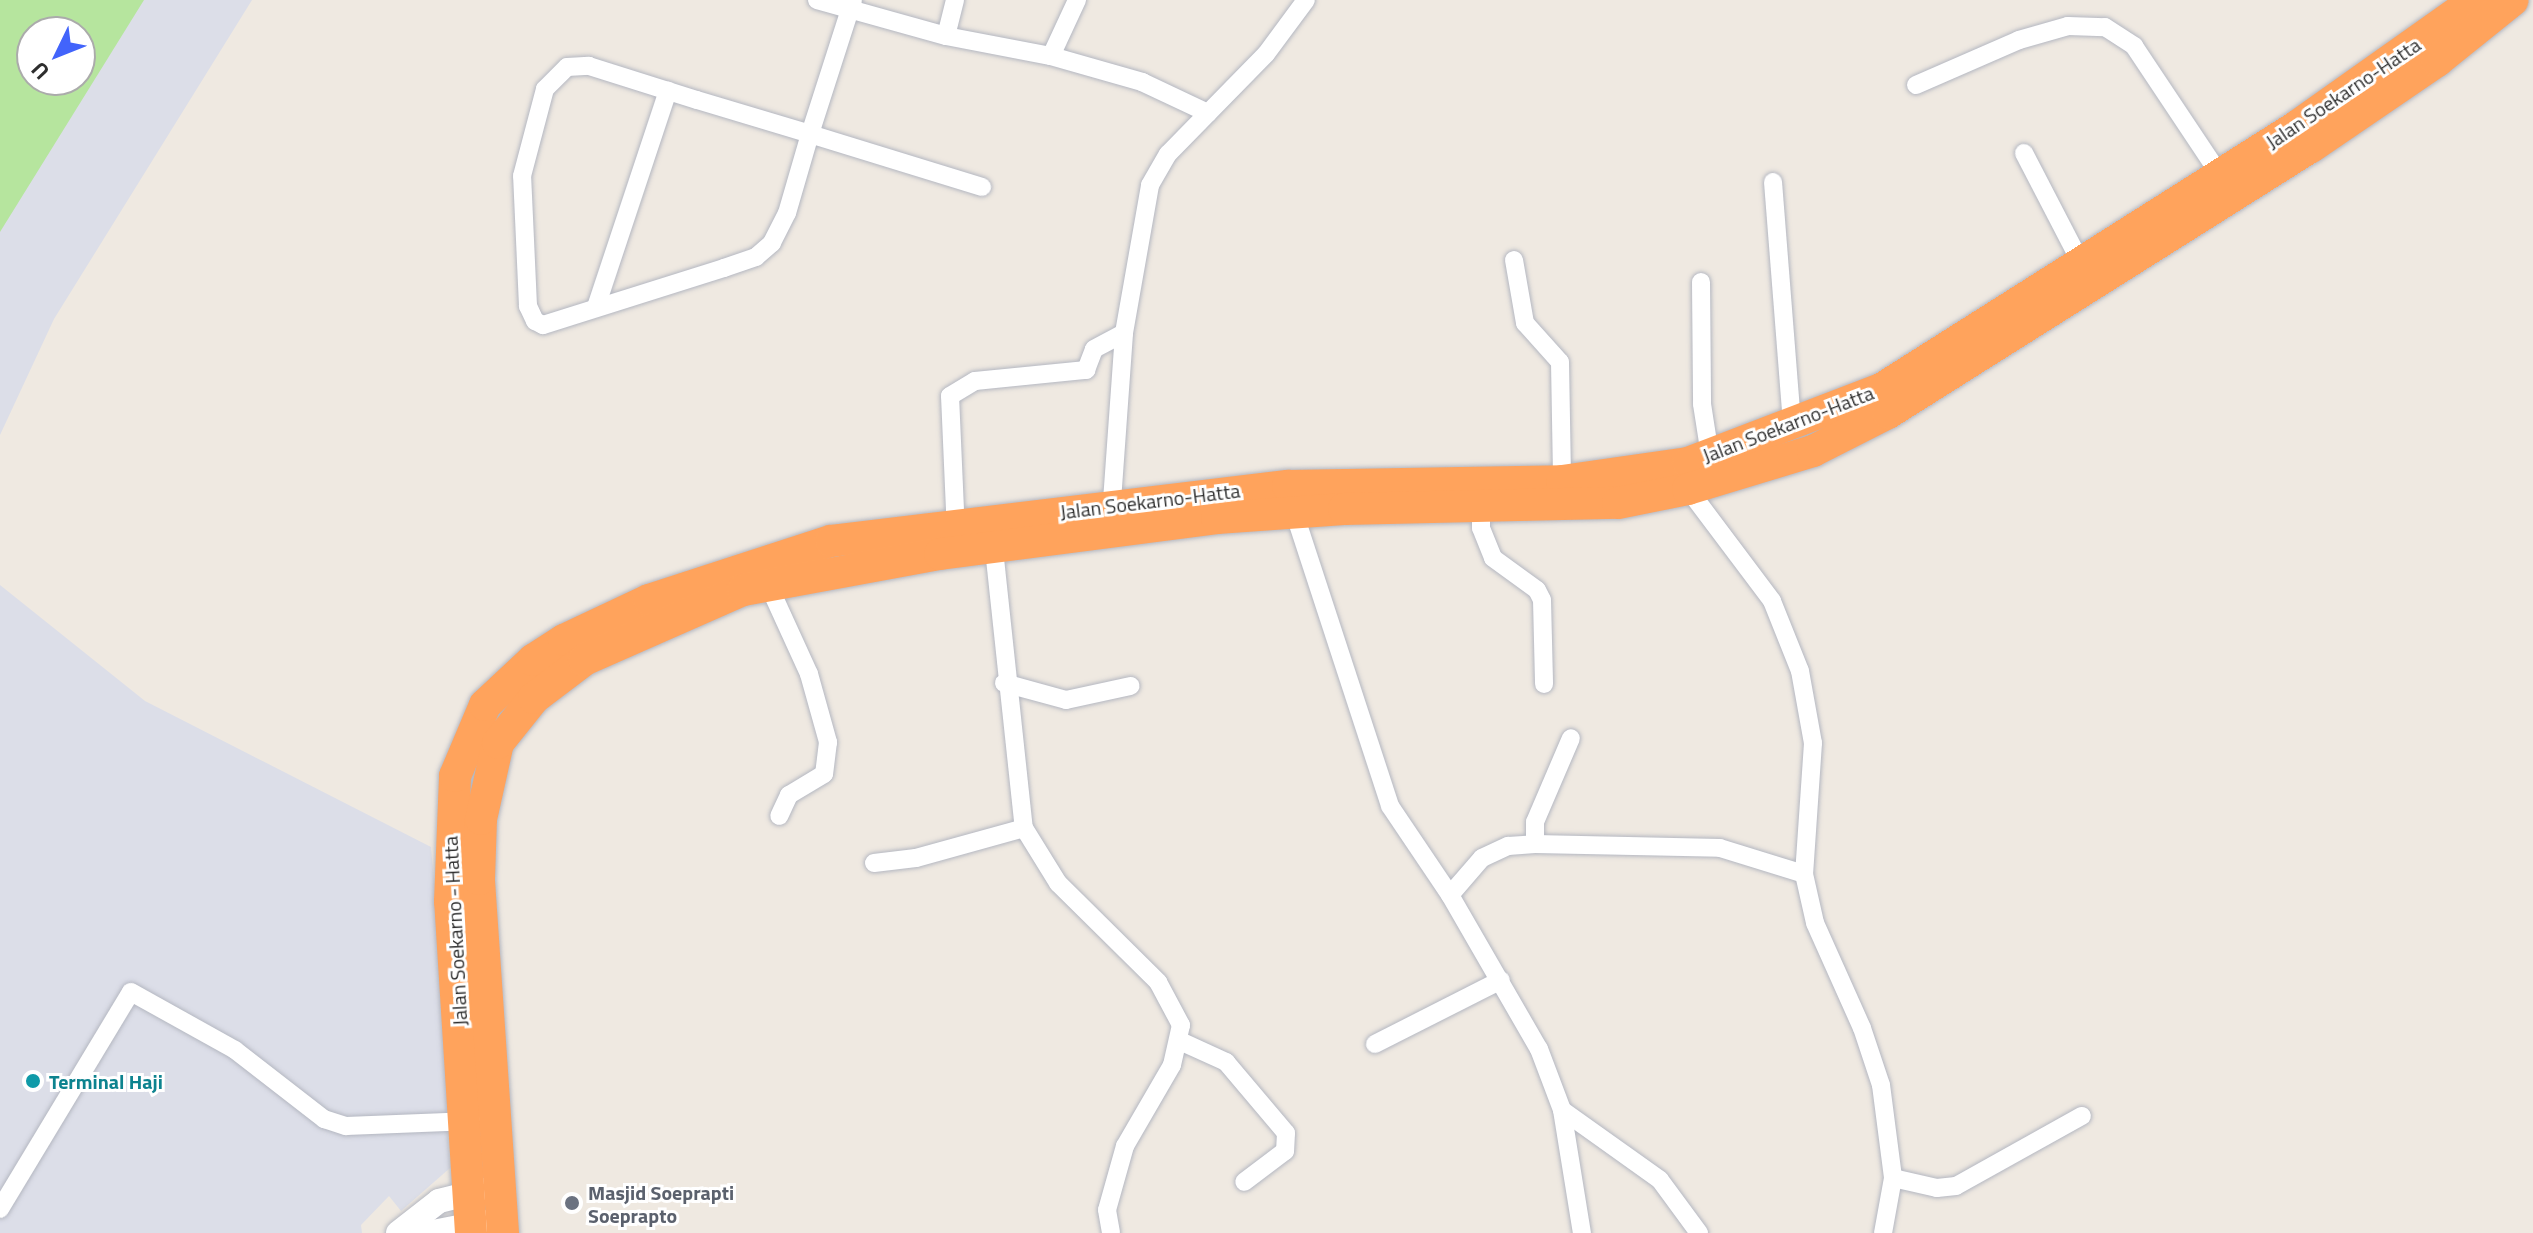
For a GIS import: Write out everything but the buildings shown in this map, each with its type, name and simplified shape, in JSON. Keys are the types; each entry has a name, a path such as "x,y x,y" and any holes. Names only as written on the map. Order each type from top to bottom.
{"highway":[{"path":"1110,517 1618,503 1688,489 1813,451 1888,413 2306,136 2437,61 2513,0"},
{"name":"Jalan Soekarno-Hatta","path":"992,534 1288,486 1562,481 1656,471 1792,426 1883,388 2220,175 2306,136 2463,4"},
{"name":"Jalan Soekarno - Hatta","path":"471,1229 468,1193 480,1120 481,819 498,743 534,698 584,660 743,590 957,539 992,534"},
{"name":"Jalan Soekarno - Hatta","path":"502,1226 499,1187 480,1120 450,902 450,824 455,776 485,705 533,660 649,600 831,541 957,539"}],"street":[{"path":"817,0 851,5 946,36 1051,56 1142,82 1208,113"},
{"path":"946,36 955,0"},
{"path":"1051,56 1077,0"},
{"path":"1110,517 1124,333 1150,185 1168,154 1266,54 1306,0"},
{"path":"851,5 810,134 787,213 772,243 756,257 543,325 528,306 522,176 532,125 545,89 567,67 589,66 668,91 810,134 982,187"},
{"path":"1916,85 2019,40 2068,26 2105,27 2134,46 2220,175"},
{"path":"596,307 668,91"},
{"path":"2024,153 2081,263"},
{"path":"1773,182 1792,426"},
{"path":"1514,260 1525,323 1560,362 1562,481"},
{"path":"1701,282 1702,404 1710,455"},
{"path":"957,539 950,396 975,381 1086,370 1094,349 1124,333"},
{"path":"1688,489 1772,601 1800,671 1813,743 1804,874 1815,923 1862,1028 1881,1085 1893,1178 1883,1233"},
{"path":"1481,508 1481,528 1493,558 1537,590 1542,600 1544,684"},
{"path":"1294,512 1390,806 1450,895 1539,1049 1562,1110 1582,1233"},
{"path":"992,534 1004,683 1024,828 1058,883 1158,982 1181,1025 1180,1041 1172,1065 1125,1146 1107,1210 1111,1233"},
{"path":"768,584 809,674 828,742 824,774 789,795 779,816"},
{"path":"1004,683 1066,700 1130,686"},
{"path":"1535,844 1539,811 1571,738"},
{"path":"874,863 916,858 1024,828"},
{"path":"1450,895 1482,858 1508,846 1535,844 1720,848 1804,874"},
{"path":"1375,1044 1501,980"},
{"path":"0,1209 131,992 235,1050 324,1119 346,1126 480,1120"},
{"path":"1180,1041 1226,1062 1286,1133 1285,1151 1244,1182"},
{"path":"1562,1110 1660,1180 1699,1233"},
{"path":"1893,1178 1937,1188 1956,1186 2082,1116"},
{"path":"398,1233 439,1201 499,1187"},
{"path":"428,1233 502,1226"}],"shaded area":[{"path":"0,0 252,0 54,319 0,435"},
{"path":"0,585 145,701 431,847 454,1113 446,1115 450,1168 401,1211 389,1196 361,1225 362,1233 0,1233"}],"green space":[{"path":"0,0 144,0 96,77 96,16 16,16 16,96 84,96 0,232"}],"place":[{"name":"Terminal Haji","path":"33,1081"},
{"name":"Masjid Soeprapti Soeprapto","path":"572,1203"}]}
